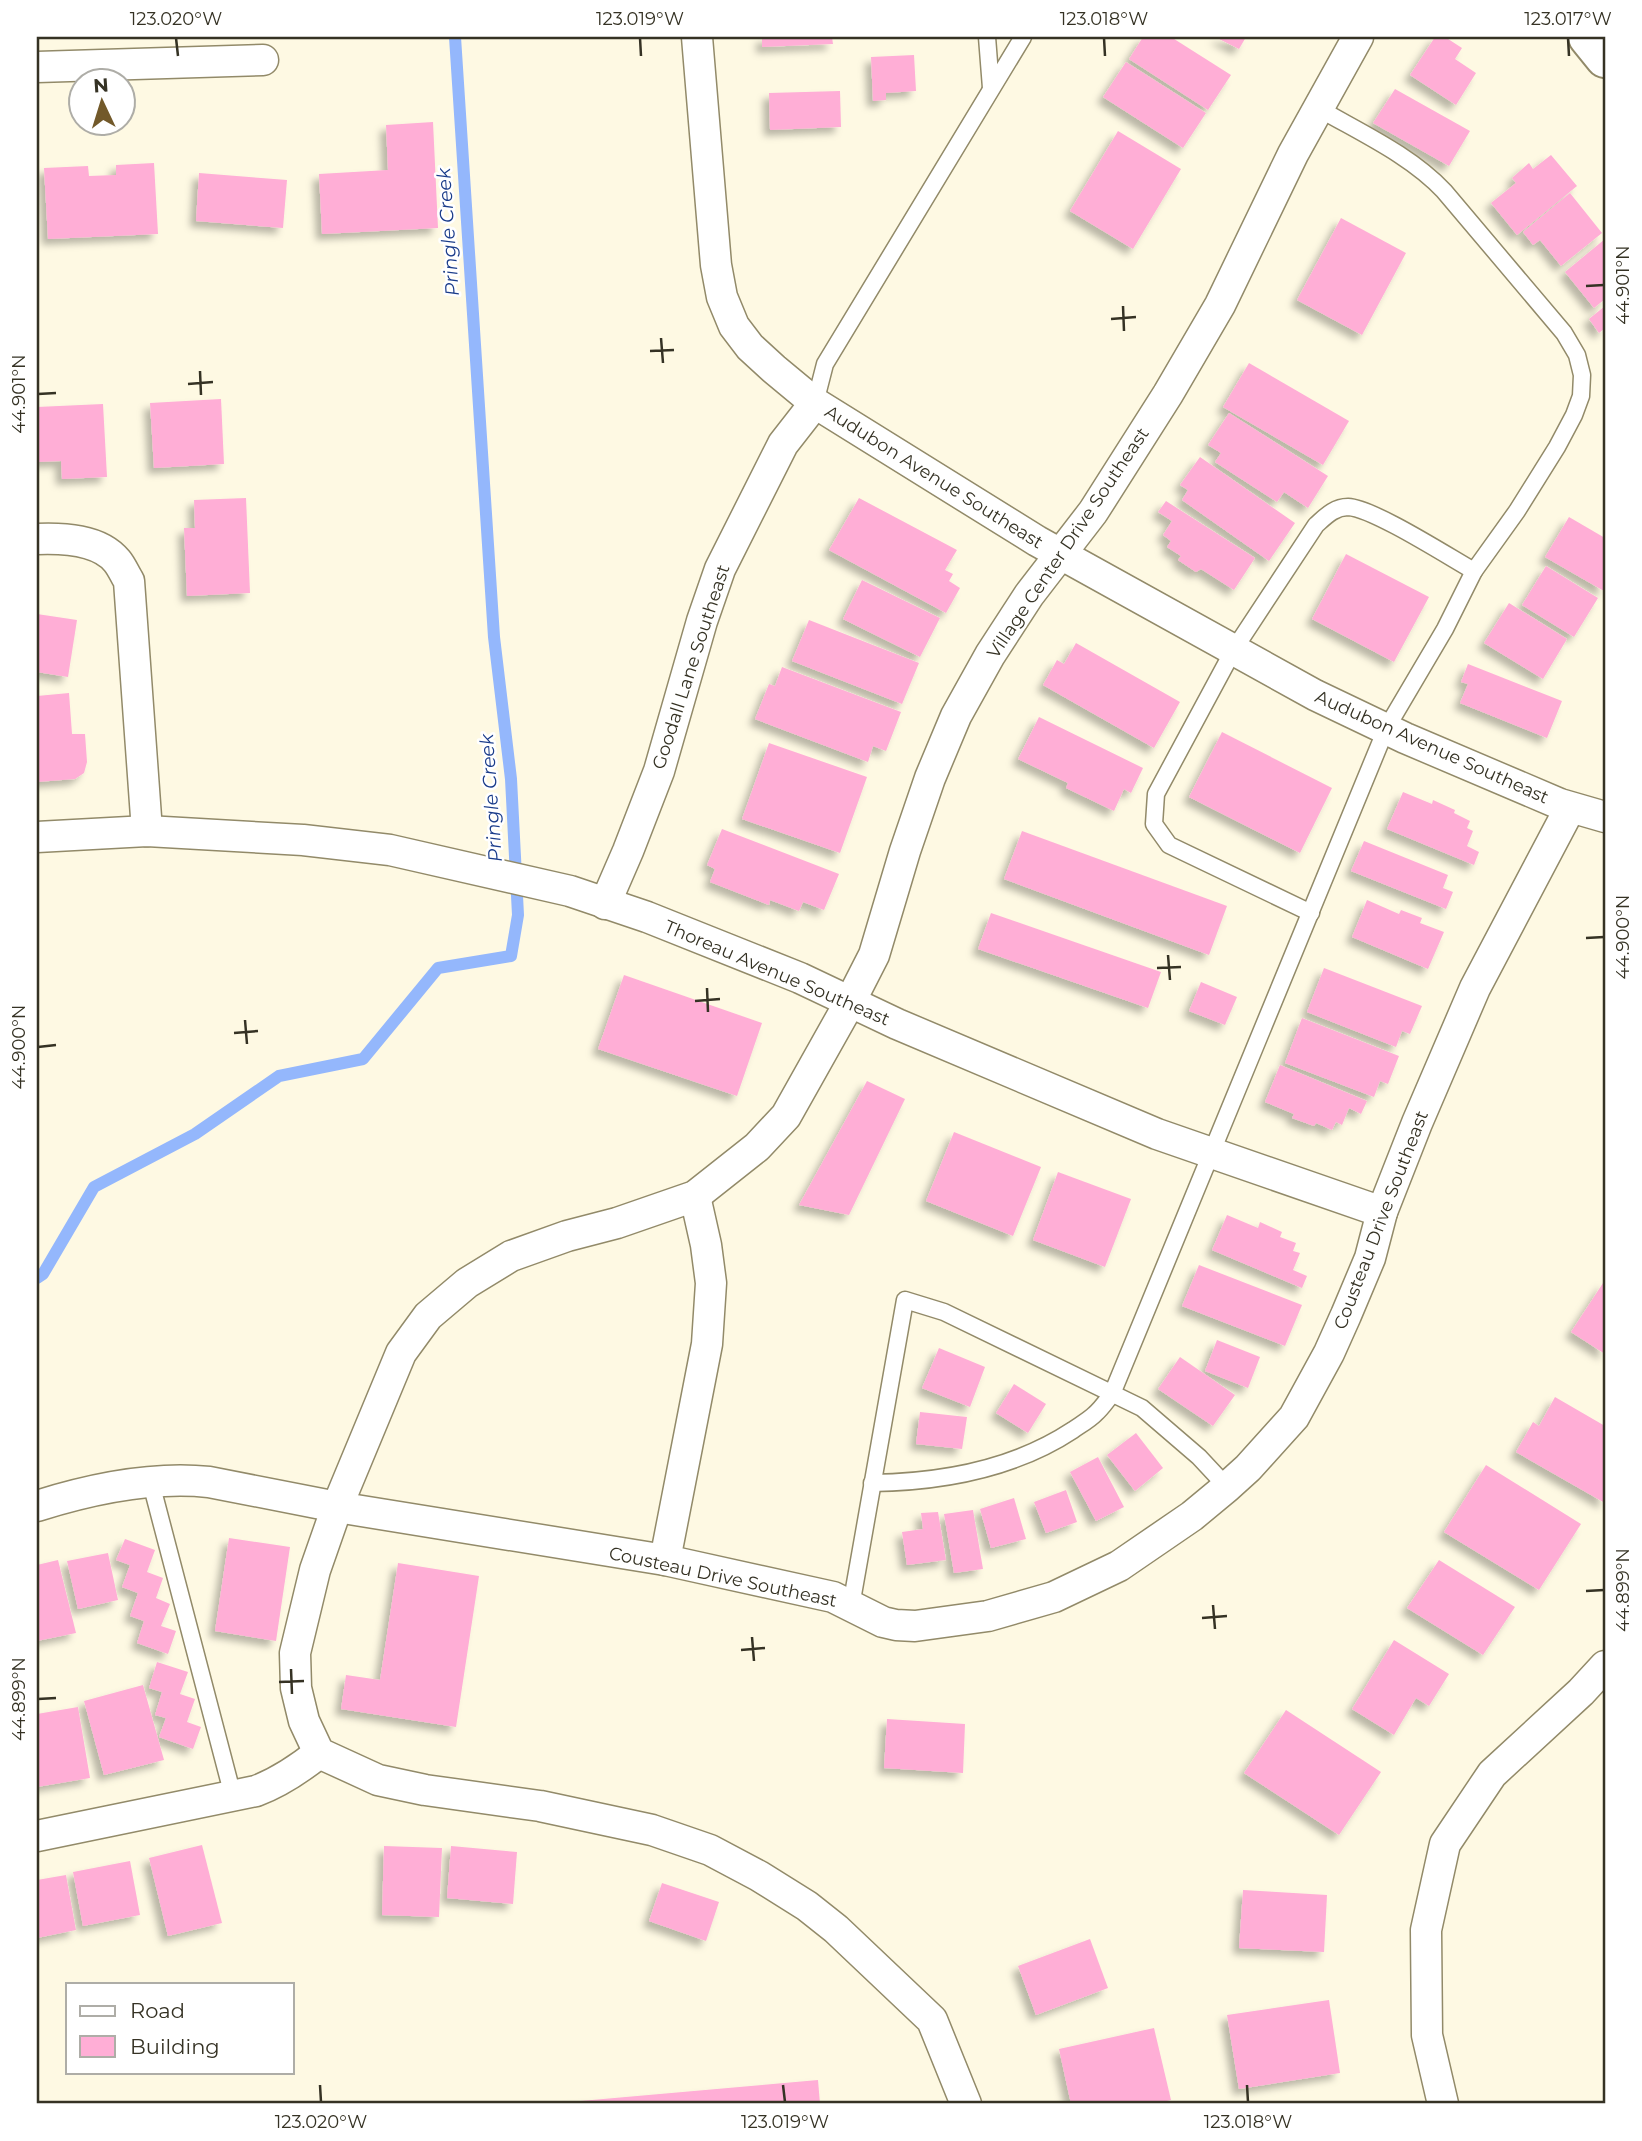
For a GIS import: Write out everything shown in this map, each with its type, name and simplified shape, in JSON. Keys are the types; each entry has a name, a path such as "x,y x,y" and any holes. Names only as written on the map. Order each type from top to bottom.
{"street":[{"name":"Audubon Avenue Southeast","path":"697,37 716,265 722,298 734,326 750,347 815,402 1059,555 1233,651 1314,695 1386,729 1570,808 1605,817"},
{"name":"Village Center Drive Southeast","path":"319,1753 304,1721 296,1688 295,1653 315,1570 337,1507 401,1353 428,1316 467,1283 511,1256 695,1196 757,1147 786,1116 874,955 930,778 956,716 990,655 1029,595 1093,512 1168,394 1220,305 1293,154 1359,37"},
{"path":"1588,37 1605,58"},
{"path":"37,67 263,60"},
{"name":"Goodall Lane Southeast","path":"605,904 659,771 702,621 720,569 783,444 815,402"},
{"path":"37,539 62,538 93,544 117,560 129,581 147,831"},
{"name":"Cousteau Drive Southeast","path":"37,1506 93,1490 193,1480 209,1482 337,1507 666,1560 833,1597 883,1622 915,1626 988,1616 1054,1597 1119,1566 1192,1516 1248,1468 1294,1417 1329,1353 1346,1315 1370,1258 1382,1212 1417,1123 1475,988 1570,808"},
{"name":"Thoreau Avenue Southeast","path":"37,837 147,831 303,840 390,850 570,891 660,922 800,978 897,1024 1144,1128 1382,1212"},
{"path":"666,1560 707,1344 711,1283 695,1196"},
{"path":"1443,2104 1427,2035 1426,1930 1445,1843 1492,1774 1581,1692 1605,1665"},
{"path":"37,1836 233,1796 273,1785 319,1753 377,1780 425,1790 540,1806 652,1830 710,1850 807,1906 836,1929 932,2020 966,2104"}],"lane":[{"path":"987,37 990,88"},
{"path":"815,402 825,364 1023,37"},
{"path":"873,1483 915,1482 961,1475 1033,1453 1094,1415 1112,1394 1386,729 1445,629 1474,571 1517,511 1557,447 1581,396 1582,375 1577,355 1564,333 1430,176 1318,108"},
{"path":"1311,913 1169,845 1154,824 1156,794 1233,651 1316,525 1333,510 1348,507 1360,510 1387,522 1474,571"},
{"path":"850,1606 905,1300 944,1312 1142,1408 1199,1457 1227,1487"},
{"path":"151,1483 233,1796"}],"building":[{"path":"762,37 832,37 833,44 762,47"},
{"path":"1143,37 1171,37 1231,75 1208,110 1129,59"},
{"path":"1215,37 1246,37 1239,49"},
{"path":"1435,37 1445,37 1462,48 1455,59 1476,73 1456,105 1410,75"},
{"path":"914,55 916,91 886,93 886,100 873,101 871,57"},
{"path":"1126,62 1206,113 1183,148 1103,97"},
{"path":"1395,89 1470,131 1449,166 1373,123"},
{"path":"840,91 841,127 770,130 769,93"},
{"path":"433,122 438,228 322,234 319,174 388,170 386,125"},
{"path":"1118,131 1181,169 1133,249 1070,211"},
{"path":"1551,155 1577,186 1517,235 1491,203 1516,183 1512,178 1529,163 1533,169"},
{"path":"154,163 158,234 48,239 44,168 88,166 89,176 116,175 116,165"},
{"path":"199,173 287,180 283,228 196,221"},
{"path":"1570,193 1602,233 1561,266 1540,240 1533,245 1523,232"},
{"path":"1341,218 1406,253 1362,335 1297,300"},
{"path":"1605,239 1605,299 1594,308 1565,272"},
{"path":"1605,306 1605,328 1599,333 1589,319"},
{"path":"1249,363 1349,421 1323,465 1223,407"},
{"path":"221,399 224,464 154,468 150,403"},
{"path":"103,404 107,477 62,479 61,461 37,462 37,407"},
{"path":"1229,413 1328,476 1308,508 1284,492 1277,502 1215,462 1221,453 1208,445"},
{"path":"1200,457 1295,523 1269,561 1182,500 1188,490 1180,485"},
{"path":"246,498 250,593 187,596 184,528 195,528 194,500"},
{"path":"859,498 957,550 945,570 953,574 949,581 960,588 946,613 829,550"},
{"path":"1166,501 1255,558 1234,590 1201,569 1196,572 1178,560 1181,556 1167,547 1171,541 1163,535 1172,521 1158,512"},
{"path":"1569,517 1605,538 1604,591 1545,557"},
{"path":"1346,554 1429,597 1394,662 1312,619"},
{"path":"1546,566 1598,598 1574,637 1522,605"},
{"path":"862,580 940,618 920,657 843,619"},
{"path":"1509,603 1567,639 1543,679 1484,643"},
{"path":"37,614 77,620 68,677 37,672"},
{"path":"809,620 919,663 902,704 792,661"},
{"path":"1076,643 1180,702 1154,748 1043,685 1057,660 1064,664"},
{"path":"1468,664 1562,701 1547,738 1460,703 1468,684 1461,682"},
{"path":"782,667 901,712 886,751 873,746 868,762 755,719 769,684 775,686"},
{"path":"69,693 72,734 85,734 87,762 84,773 75,779 37,782 37,696"},
{"path":"1039,717 1143,768 1131,793 1124,789 1114,811 1066,788 1068,783 1018,759"},
{"path":"1222,732 1332,788 1300,853 1189,797"},
{"path":"769,743 867,777 840,853 742,819"},
{"path":"1403,792 1432,804 1433,800 1455,810 1454,813 1470,821 1467,828 1473,831 1467,846 1479,852 1474,865 1387,829"},
{"path":"722,829 839,874 824,910 803,902 799,911 770,900 769,905 710,882 715,869 707,865"},
{"path":"1022,831 1227,906 1209,955 1004,879"},
{"path":"1364,841 1448,875 1443,888 1453,892 1446,909 1351,871"},
{"path":"1367,900 1399,914 1401,910 1422,918 1420,923 1444,932 1428,969 1352,937"},
{"path":"991,913 1161,972 1148,1008 978,949"},
{"path":"1324,968 1422,1006 1410,1034 1402,1031 1396,1047 1307,1012"},
{"path":"624,975 762,1023 737,1096 598,1049"},
{"path":"1201,982 1237,997 1225,1025 1189,1011"},
{"path":"1302,1018 1399,1056 1388,1084 1380,1081 1374,1097 1285,1063"},
{"path":"1280,1065 1367,1101 1361,1114 1349,1108 1342,1125 1336,1122 1332,1130 1316,1123 1314,1126 1292,1118 1294,1114 1265,1102"},
{"path":"867,1081 905,1099 849,1215 799,1205"},
{"path":"954,1132 1041,1167 1013,1236 926,1201"},
{"path":"1058,1172 1131,1199 1105,1267 1033,1240"},
{"path":"1227,1215 1258,1228 1260,1222 1282,1232 1280,1237 1296,1243 1293,1251 1300,1253 1293,1270 1307,1276 1302,1288 1212,1250"},
{"path":"1199,1265 1302,1305 1285,1346 1182,1306"},
{"path":"1605,1280 1605,1354 1571,1332"},
{"path":"1217,1340 1260,1357 1248,1388 1205,1371"},
{"path":"939,1348 985,1367 970,1407 922,1388"},
{"path":"1180,1357 1235,1395 1213,1426 1158,1389"},
{"path":"1014,1384 1046,1404 1028,1433 996,1413"},
{"path":"1555,1397 1605,1426 1605,1503 1516,1452 1533,1422 1539,1426"},
{"path":"920,1412 967,1417 962,1449 916,1444"},
{"path":"1136,1433 1163,1468 1135,1491 1107,1455"},
{"path":"1098,1457 1124,1507 1096,1521 1070,1472"},
{"path":"1486,1465 1581,1524 1539,1590 1444,1532"},
{"path":"1066,1490 1077,1522 1046,1533 1034,1502"},
{"path":"1014,1498 1026,1539 991,1548 980,1509"},
{"path":"973,1510 983,1569 954,1573 944,1514"},
{"path":"938,1512 946,1560 907,1565 902,1532 923,1529 921,1513"},
{"path":"229,1538 290,1547 276,1641 215,1631"},
{"path":"125,1539 155,1550 147,1572 163,1578 156,1598 170,1604 161,1626 176,1631 168,1654 137,1643 144,1621 130,1616 138,1593 122,1587 130,1565 116,1560"},
{"path":"108,1553 118,1600 78,1609 67,1561"},
{"path":"58,1560 76,1633 37,1641 37,1565"},
{"path":"1439,1560 1515,1607 1483,1655 1407,1608"},
{"path":"398,1563 479,1576 456,1727 341,1709 346,1675 380,1680"},
{"path":"1394,1640 1449,1674 1429,1706 1416,1698 1394,1735 1352,1709"},
{"path":"157,1662 188,1672 180,1694 195,1699 187,1722 201,1727 193,1749 159,1737 166,1718 155,1715 162,1692 149,1688"},
{"path":"143,1685 164,1760 104,1775 84,1701"},
{"path":"78,1707 90,1778 37,1787 37,1714"},
{"path":"1286,1710 1381,1772 1339,1835 1244,1773"},
{"path":"887,1719 965,1724 963,1773 884,1768"},
{"path":"202,1845 222,1923 168,1936 149,1858"},
{"path":"384,1846 442,1848 439,1917 382,1915"},
{"path":"451,1846 517,1852 513,1904 447,1898"},
{"path":"130,1861 140,1915 83,1926 73,1872"},
{"path":"66,1875 76,1930 37,1938 37,1880"},
{"path":"662,1883 719,1902 706,1941 649,1921"},
{"path":"1243,1890 1327,1895 1324,1952 1239,1948"},
{"path":"1090,1939 1108,1988 1036,2015 1018,1966"},
{"path":"1329,2000 1340,2073 1239,2089 1227,2015"},
{"path":"1154,2028 1171,2100 1153,2104 1071,2104 1059,2049"},
{"path":"818,2080 820,2104 569,2104 569,2102"}],"waterway":[{"name":"Pringle Creek","path":"37,1278 43,1274 94,1187 195,1134 279,1076 363,1059 438,968 511,956 518,915 511,779 494,637 455,37"}]}
